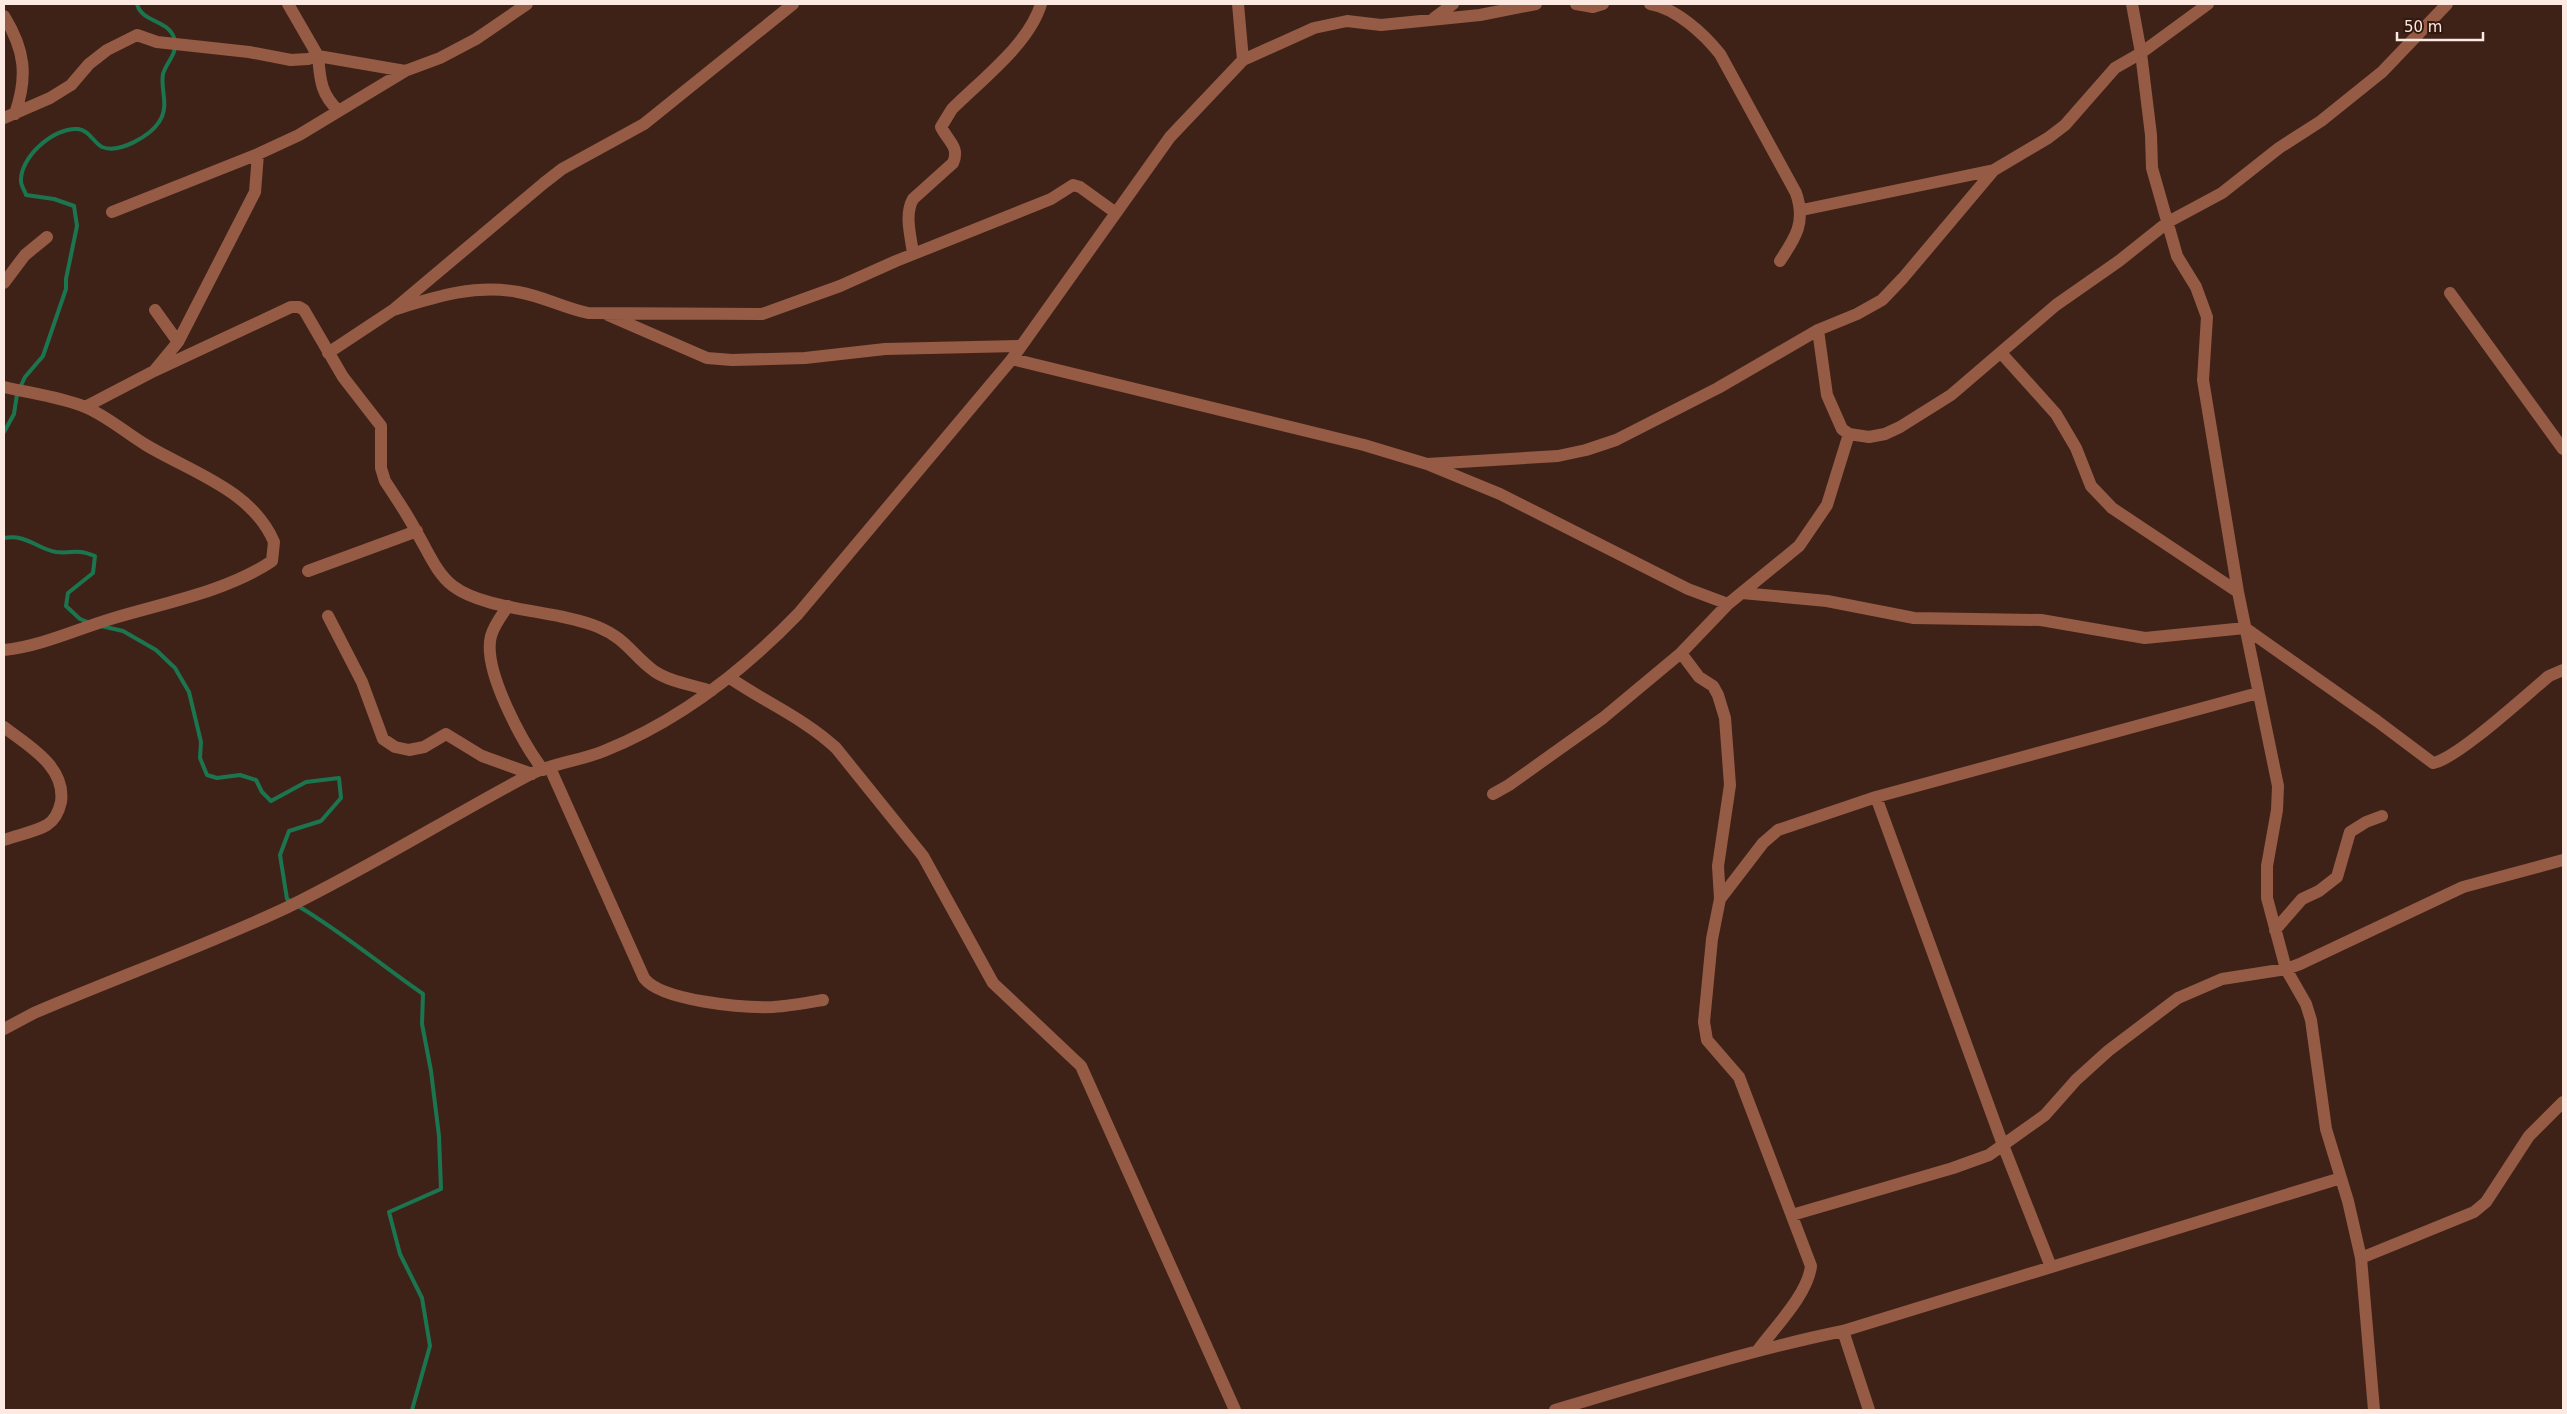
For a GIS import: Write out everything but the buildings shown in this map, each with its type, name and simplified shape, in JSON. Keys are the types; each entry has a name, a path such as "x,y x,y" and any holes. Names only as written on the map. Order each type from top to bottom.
{"street":[{"path":"288,4 318,56 321,88 329,102 339,111"},
{"path":"112,212 258,154 299,135 405,71 440,58 476,39 527,4"},
{"path":"328,353 394,310 562,169 644,124 793,4"},
{"path":"913,254 908,213 909,206 913,199 953,162 956,154 956,149 942,127 943,121 952,109 1021,41 1038,16 1041,4"},
{"path":"1238,4 1243,60"},
{"path":"1434,18 1453,4"},
{"path":"6,1023 234,932 289,906 542,770 602,752 632,738 730,678 761,652 798,614 972,404 1012,359 1170,137 1243,60 1314,28 1347,21 1381,24 1480,15 1536,4"},
{"path":"1576,4 1593,7 1603,4"},
{"path":"1656,4 1693,26 1707,38 1720,54 1796,193 1802,210 1793,240 1780,260"},
{"path":"2132,4 2142,54 2152,141 2152,166 2178,256 2196,287 2207,317 2203,380 2238,592 2278,786 2277,810 2266,882 2267,898 2274,930 2286,969 2306,1004 2311,1020 2326,1129 2362,1258 2374,1410"},
{"path":"1802,210 1994,170 2048,138 2065,125 2115,68 2142,54 2208,4"},
{"path":"1818,330 1827,395 1836,420 1842,429 1849,434 1869,437 1885,434 1900,427 1951,395 2002,354 2056,305 2119,261 2168,222 2222,193 2279,148 2321,122 2382,72 2447,4"},
{"path":"4,16 15,36 22,58 22,92 9,116"},
{"path":"9,116 72,85 89,64 108,50 137,35 157,42 248,52 291,60 308,59 318,56 405,71"},
{"path":"154,371 178,342 255,192 258,154"},
{"path":"1428,464 1558,456 1586,450 1616,440 1718,388 1818,330 1857,314 1882,300 1904,278 1994,170"},
{"path":"394,310 460,290 502,290 520,292 571,310 606,314 762,314 840,286 913,254 1051,199 1072,185 1080,187 1116,212"},
{"path":"4,282 25,255 47,237"},
{"path":"2450,293 2563,449"},
{"path":"85,407 154,371 291,307 304,310 328,353 381,426 383,475 417,531 433,563 451,586 464,594 508,606 575,618 599,627 622,639 653,670 669,678 711,691"},
{"path":"154,310 178,342"},
{"path":"606,314 707,358 732,360 805,358 877,350 1022,346"},
{"path":"2002,354 2056,414 2076,448 2091,486 2106,502 2167,547 2238,592"},
{"path":"1012,359 1364,445 1428,464 1500,494 1688,589 1728,604"},
{"path":"4,387 85,407 147,446 189,467 240,499 254,512 271,534 274,542 272,562 248,575 76,632 20,648 4,650"},
{"path":"1493,794 1509,785 1603,718 1681,653 1728,604 1799,546 1827,504 1849,434"},
{"path":"308,571 417,531"},
{"path":"1742,593 1827,601 1914,618 2041,620 2145,638 2245,628 2378,721 2433,763 2440,762 2466,744 2549,676 2563,670"},
{"path":"508,606 491,635 490,657 494,673 520,734 542,770 649,985 667,994 748,1006 772,1007 823,1000"},
{"path":"328,616 362,682 378,730 388,744 403,750 416,749 446,734 482,756 542,770"},
{"path":"1681,653 1699,677 1716,691 1725,718 1730,785 1716,877 1720,900 1712,938 1704,1022 1705,1032 1713,1047 1739,1077 1811,1266 1810,1275 1803,1289 1758,1350"},
{"path":"730,678 763,700 819,732 836,748 923,856 992,983 1081,1066 1235,1410"},
{"path":"1720,900 1763,843 1778,830 1876,797 2258,693"},
{"path":"4,727 38,753 54,770 62,794 60,809 48,824 4,840"},
{"path":"1876,797 2003,1145 2051,1267"},
{"path":"2274,930 2302,899 2326,887 2337,877 2350,832 2366,822 2382,816"},
{"path":"1792,1215 1953,1168 1989,1155 2045,1115 2076,1080 2108,1051 2178,998 2222,979 2286,969 2463,887 2563,860"},
{"path":"2362,1258 2474,1212 2486,1202 2530,1136 2563,1102"},
{"path":"1555,1410 1679,1371 1758,1350 1843,1331 2341,1178"},
{"path":"1843,1331 1869,1410"}],"waterway":[{"path":"4,432 14,414 17,394 25,377 43,356 66,289 66,279 77,226 74,206 54,199 26,195 21,183 22,172 32,153 49,138 59,133 69,130 82,130 96,143 109,149 134,142 149,133 159,122 164,110 163,74 173,54 175,42 173,35 168,29 145,15 137,4"},
{"path":"4,538 19,538 56,552 79,552 95,556 93,573 68,593 66,606 80,619 90,623"},
{"path":"101,626 123,631 156,650 175,668 189,692 201,742 200,758 207,775 217,778 240,775 256,780 262,792 271,801 306,782 339,778 341,798 321,821 289,831 280,855 287,899 292,902"},
{"path":"298,906 423,994 422,1024 431,1071 439,1136 441,1189 389,1212 400,1254 422,1298 430,1346 412,1410"}]}
